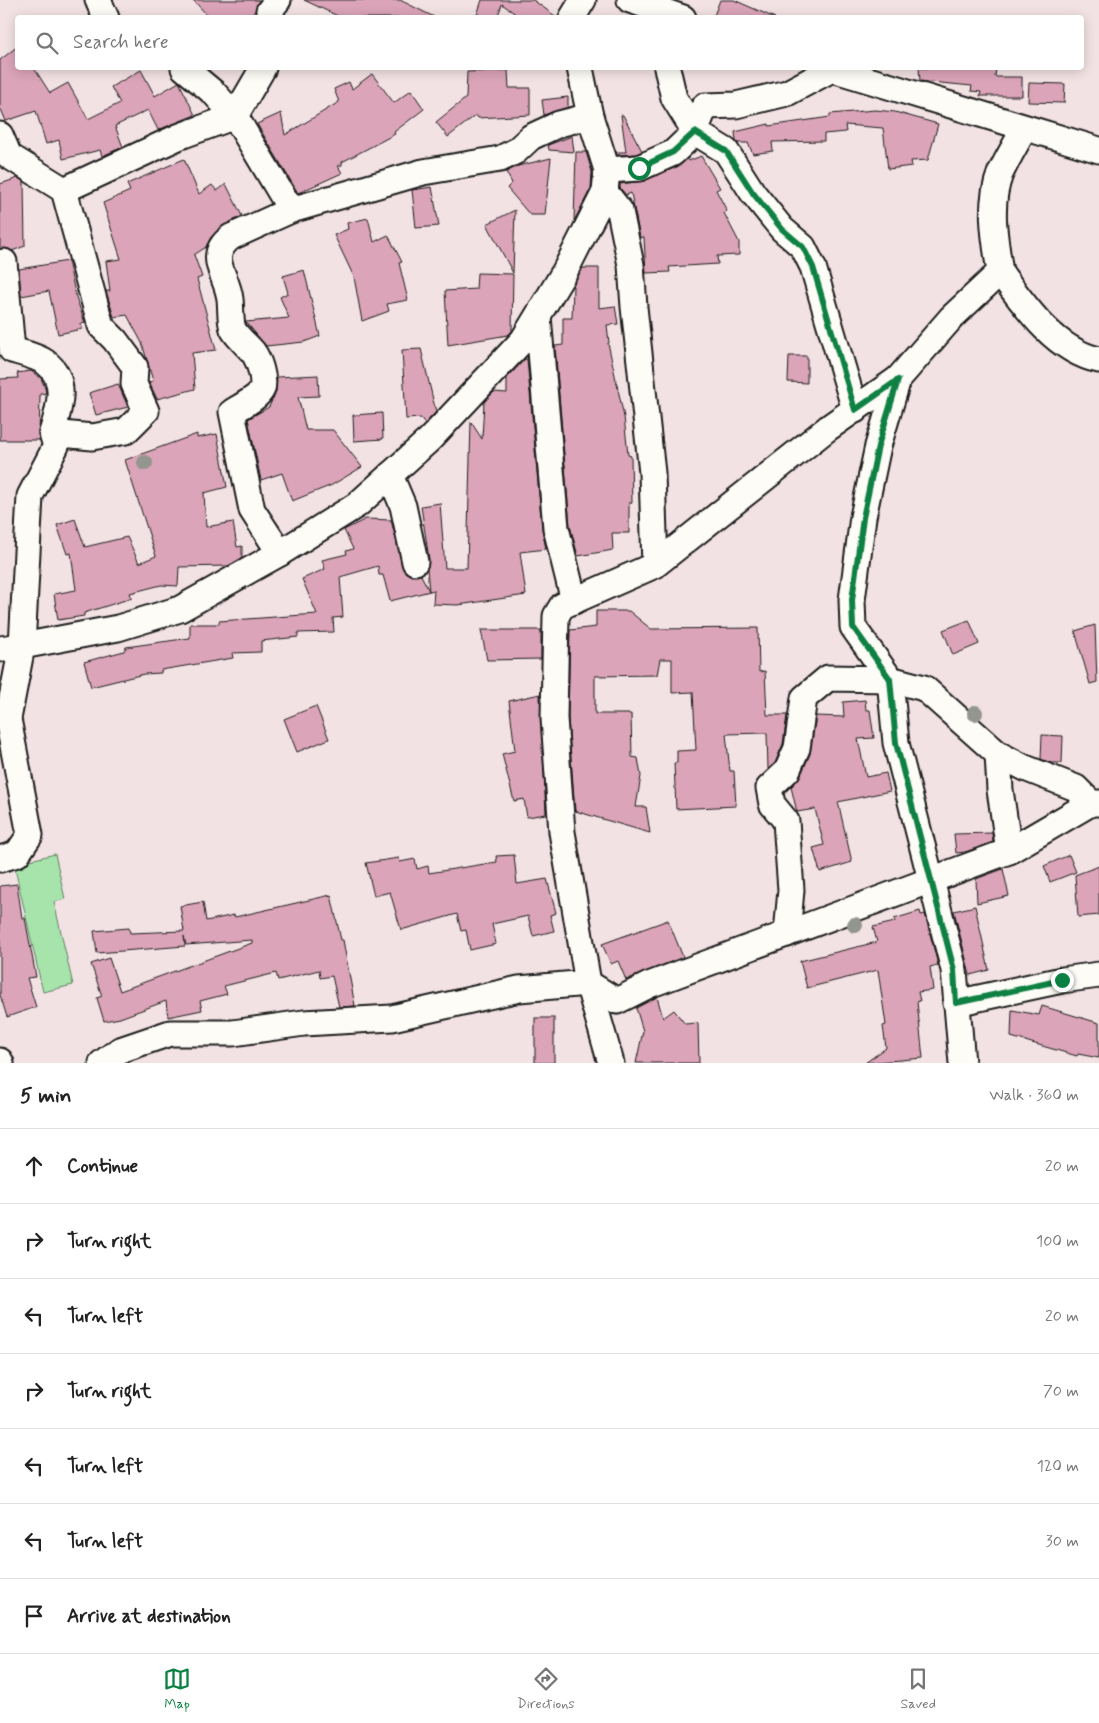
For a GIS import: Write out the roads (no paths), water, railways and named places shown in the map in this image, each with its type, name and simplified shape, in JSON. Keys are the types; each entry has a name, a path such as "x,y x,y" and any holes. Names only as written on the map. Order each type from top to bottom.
{"street":[{"path":"98,0 105,15"},
{"path":"271,15 269,11 278,0"},
{"path":"574,15 583,0"},
{"path":"630,0 674,15"},
{"path":"186,70 214,93 235,116 291,210"},
{"path":"64,190 178,137 235,116 262,70"},
{"path":"580,70 606,181 620,211 631,265 652,473 655,565"},
{"path":"667,70 674,98 695,132 726,151 753,193 782,229 803,247 813,267 855,410"},
{"path":"11,648 118,628 180,609 280,553 358,505 430,439 523,340 538,316 606,181 673,152 695,132 705,106 736,105 787,93 827,70"},
{"path":"837,70 1024,129 1099,150"},
{"path":"280,553 252,510 232,412 258,394 262,389 262,376 254,354 233,328 230,296 218,263 219,251 223,243 291,210 423,172 500,159 516,151 531,137 559,124 590,116"},
{"path":"1024,129 1000,175 994,199 994,230 1000,272 1024,306 1050,331 1071,348 1089,358 1099,360"},
{"path":"3,150 64,190 101,326 115,340 135,367 134,384 146,411 126,431 92,436 52,433"},
{"path":"0,859 17,854 30,835 8,718 11,648 30,496 56,446 52,433 61,400 58,376 44,361 12,350 4,262"},
{"path":"611,1063 588,983 562,832 554,718 556,616 562,606 655,565 828,428 898,380 952,317 1000,272"},
{"path":"538,316 556,528 574,602"},
{"path":"898,380 878,446 863,518 852,600 853,627 890,679 896,743 954,970 962,1063"},
{"path":"390,474 403,506 415,562"},
{"path":"102,1063 120,1050 170,1032 233,1032 304,1023 392,1018 518,989 588,983 617,1001 649,985 787,934 1009,851 1095,803 1076,788 1025,768 998,754 924,688 890,679 828,678 804,698 797,748 787,771 769,788 772,804 786,821 791,890 787,934"},
{"path":"998,754 1000,790 1009,851"},
{"path":"956,1003 1062,980 1099,975"}]}
